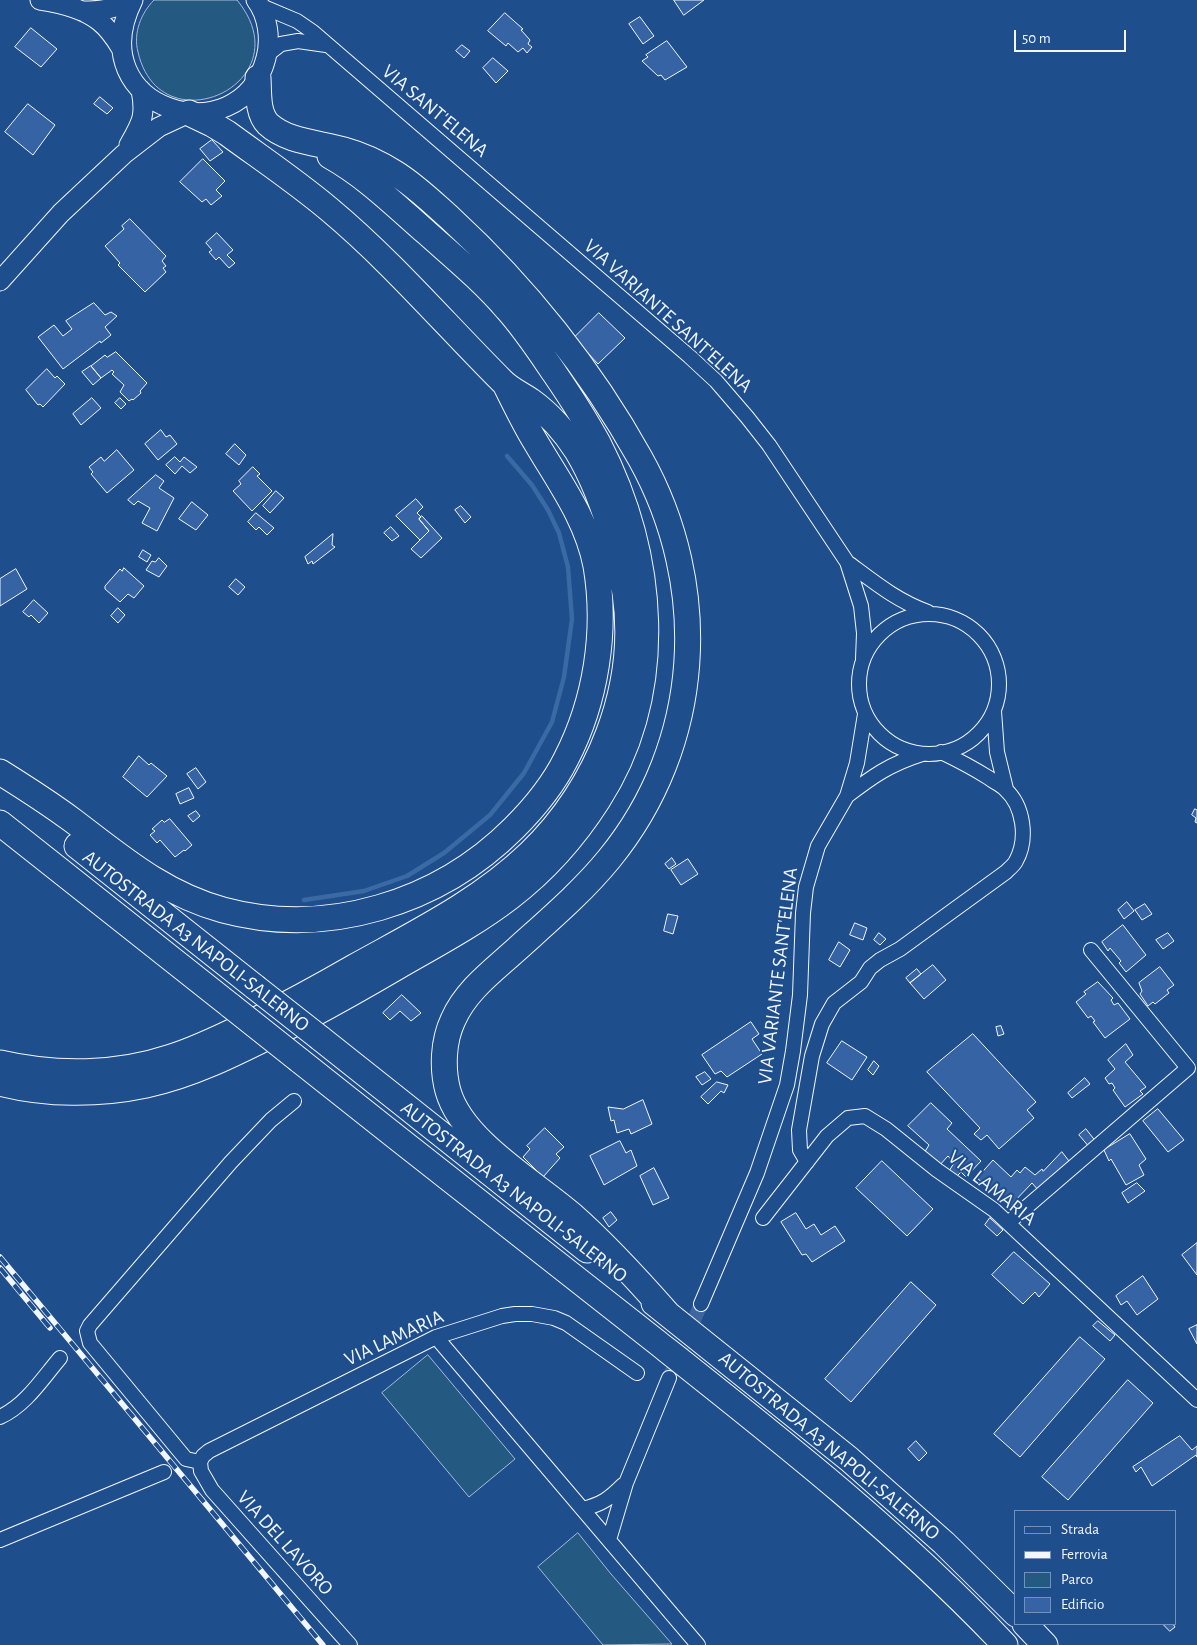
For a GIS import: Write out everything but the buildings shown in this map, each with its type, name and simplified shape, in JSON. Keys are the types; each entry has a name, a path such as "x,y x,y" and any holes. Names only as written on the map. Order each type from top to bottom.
{"highway":[{"path":"258,78 259,105 266,122 284,133 302,140 348,151 394,172 419,190 495,263 539,311 602,397 641,459 668,518 682,571 687,605 688,640 686,680 680,717 667,758 650,796 632,829 610,858 581,892 478,984 463,1003 452,1022 446,1046 444,1066 448,1091 457,1111 473,1133 498,1156 571,1215 620,1261 667,1313"},
{"path":"0,1063 29,1069 58,1071 114,1070 162,1060 195,1048 304,995 448,914 478,895 505,874 530,852 555,825 578,793 600,757 621,690 626,660 627,627 625,595 619,562 598,492 578,452 562,429 535,403 505,384 405,280 329,209 227,133 189,113"},
{"path":"0,1083 17,1087 63,1092 107,1091 146,1085 180,1075 241,1049 324,1008 442,942 510,897 560,850 599,799 627,741 636,713 643,683 647,625 640,559 612,473 587,423 537,348 508,310 480,281 357,172 302,140"},
{"path":"0,772 69,818 132,866 171,890 225,911 257,917 315,919 348,916 380,908 435,886 484,856 529,813 565,761 579,731 589,699 596,667 600,633 600,600 596,565 585,526 566,489 522,419 505,384"},
{"name":"AUTOSTRADA A3 NAPOLI-SALERNO","path":"0,784 850,1459 944,1543 1014,1612"},
{"name":"AUTOSTRADA A3 NAPOLI-SALERNO","path":"0,823 723,1394 820,1473 922,1563 967,1605 1005,1645"},
{"path":"0,843 91,912 183,968"},
{"path":"1026,1625 1045,1645"}],"main road":[{"path":"40,0 81,11 99,20 109,30 121,48"},
{"path":"81,11 112,9 132,0"},
{"path":"132,0 125,15 121,32 121,48 131,77 140,90 153,100 167,108 189,113 212,112 231,104 245,94 258,78 267,55 269,38 266,20 259,2"},
{"path":"124,154 141,124 144,108 140,90"},
{"path":"0,281 61,213 124,154 158,127 189,113"}],"street":[{"name":"VIA SANT'ELENA","path":"259,2 297,20 313,32 519,208"},
{"path":"267,55 281,44 298,41 326,45"},
{"name":"VIA VARIANTE SANT'ELENA","path":"519,208 716,381 769,445 847,562 861,606 864,633 863,660"},
{"name":"VIA VARIANTE SANT'ELENA","path":"847,562 909,605 936,614"},
{"path":"936,614 954,619 970,627 983,640 993,655 998,672 998,690 994,708 986,724 974,737 958,747 941,752 923,753 906,750 889,741 875,729 865,714 858,678 863,660 871,643 884,630 900,620 918,615 936,614"},
{"path":"807,1162 800,1150 798,1130 812,1056 822,1024 834,1003 861,982 870,968 880,960 900,949 990,885 1016,862 1024,830 1016,803 1006,789 997,752 994,708"},
{"name":"VIA VARIANTE SANT'ELENA","path":"701,1304 757,1173 787,1085 798,1009 806,888 818,846 847,796 857,763 865,714"},
{"path":"941,752 964,763 1006,789"},
{"name":"VIA VARIANTE SANT'ELENA","path":"847,796 880,771 923,753"},
{"path":"1008,1223 1188,1068 1091,950"},
{"path":"200,1462 186,1459 90,1343 87,1331 90,1325 230,1162 271,1120 294,1101"},
{"name":"VIA LAMARIA","path":"763,1218 826,1136 848,1118 865,1116 886,1129 937,1170 994,1210 1197,1400"},
{"name":"VIA LAMARIA","path":"200,1462 209,1451 436,1337 502,1316 532,1314 554,1318 577,1330 637,1373"},
{"path":"436,1337 698,1645"},
{"path":"0,1417 14,1410 60,1358"},
{"path":"609,1540 626,1483 669,1378"},
{"name":"VIA DEL LAVORO","path":"200,1462 201,1471 212,1490 350,1645"},
{"path":"0,1540 164,1472"},
{"path":"583,1509 610,1499 626,1483"}],"green space":[{"path":"154,0 237,0 253,30 253,57 241,79 221,94 197,100 172,96 151,81 138,52 137,31 145,11"},
{"path":"428,1355 515,1459 469,1497 382,1393"},
{"path":"578,1533 672,1644 603,1645 538,1567"}],"waterway":[{"path":"304,900 364,891 407,876 444,853 490,815 524,773 552,722 564,677 572,619 568,567 559,533 548,510 532,485 507,456"}],"tunnel":[{"path":"669,1378 701,1304"}],"railway":[{"path":"0,1257 323,1645"},
{"path":"0,1268 50,1328"}]}
